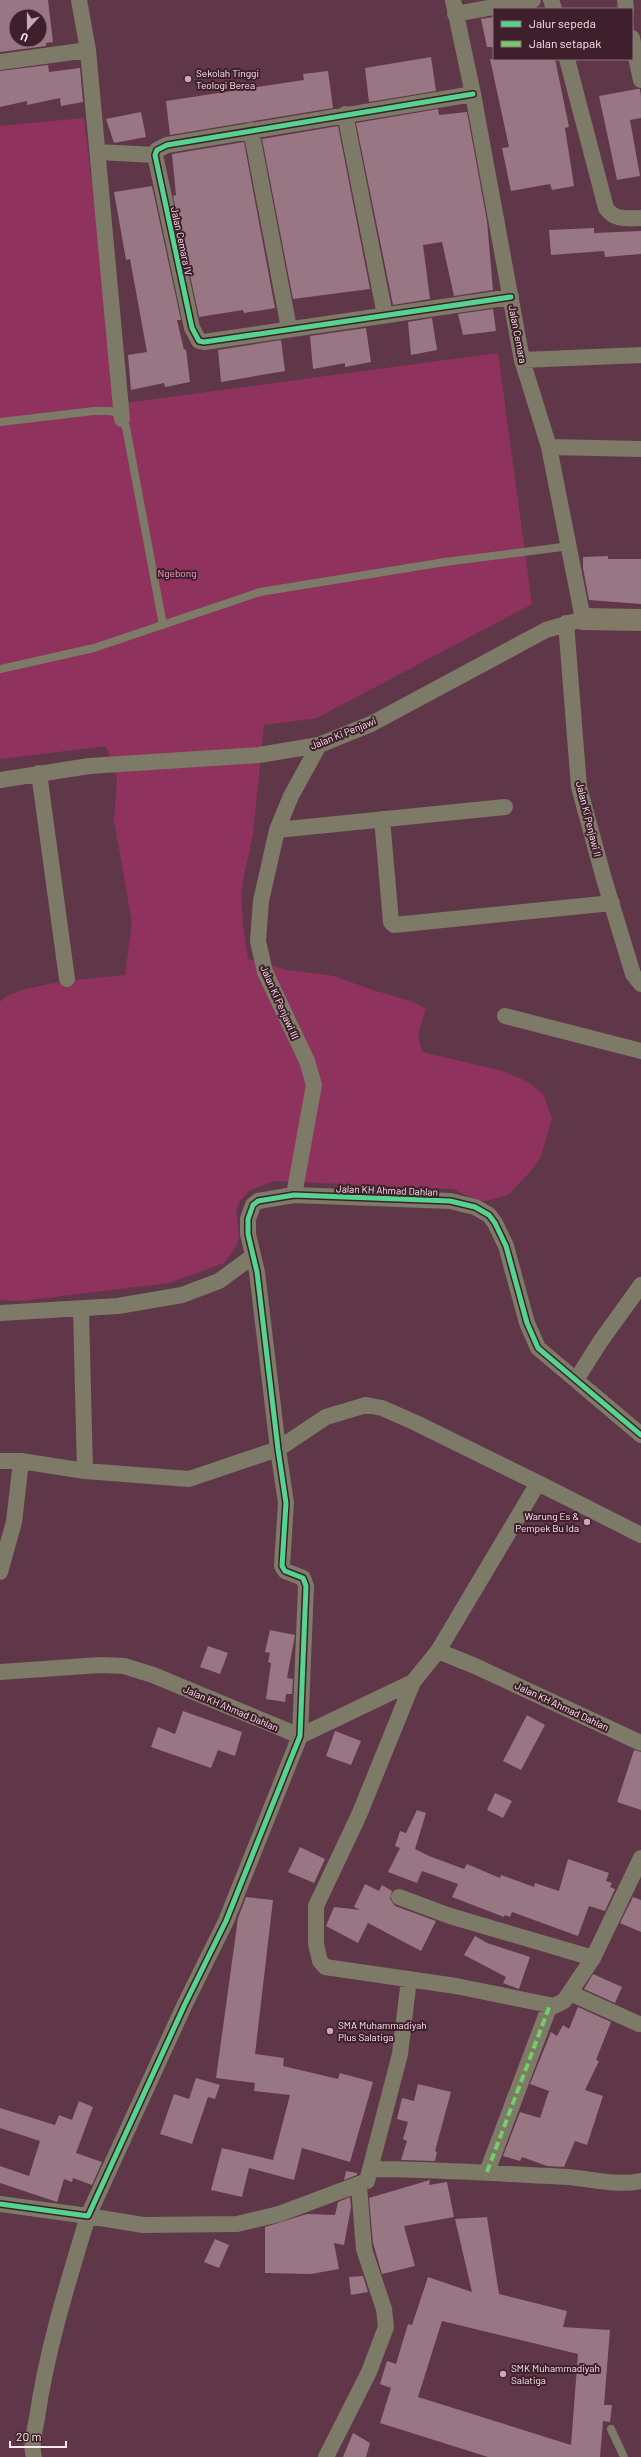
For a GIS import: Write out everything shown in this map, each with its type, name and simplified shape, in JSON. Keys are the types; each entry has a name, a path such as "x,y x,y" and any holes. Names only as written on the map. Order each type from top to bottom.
{"street":[{"path":"80,0 88,50 122,419"},
{"path":"454,7 533,0"},
{"name":"Jalan Cemara","path":"454,7 474,94 522,360 549,447 570,546 574,621"},
{"path":"633,43 641,80"},
{"path":"0,62 88,50"},
{"path":"567,60 606,208 617,218 641,218"},
{"path":"98,152 155,155 157,150 167,145 345,114 474,94"},
{"path":"345,114 384,315"},
{"path":"251,130 289,328"},
{"name":"Jalan Cemara IV","path":"155,155 192,328 196,338 204,342 289,328 511,297"},
{"path":"522,360 641,355"},
{"path":"549,447 641,449"},
{"name":"Jalan Ki Penjawi","path":"0,780 89,766 274,754 319,745 371,724 546,630 574,621 641,620"},
{"name":"Jalan Ki Penjawi II","path":"574,621 580,787 633,974 641,984"},
{"name":"Jalan Ki Penjawi III","path":"294,1196 314,1085 307,1061 265,972 258,941 261,901 277,830 291,796 319,745"},
{"path":"39,773 67,978"},
{"path":"277,830 505,807"},
{"path":"382,819 391,922 394,925 612,903"},
{"path":"505,1016 641,1051"},
{"name":"Jalan KH Ahmad Dahlan","path":"0,1672 100,1665 124,1666 153,1675 300,1736 306,1586 303,1578 285,1571 282,1566 286,1503 253,1256 249,1242 248,1226 253,1205 258,1201 294,1196 450,1201 468,1204 482,1210 495,1222 506,1246 527,1323 538,1348 641,1435"},
{"path":"0,1313 81,1310 118,1306 195,1292 219,1281 253,1256"},
{"path":"576,1380 600,1342 641,1285"},
{"path":"81,1310 85,1471"},
{"path":"0,1461 21,1461 85,1471 190,1479 278,1449 326,1417 366,1405 382,1408 416,1423 641,1535"},
{"path":"0,1572 14,1522 21,1461"},
{"path":"538,1483 438,1651 413,1682 359,1815 316,1906 314,1915 316,1944 320,1961 325,1967 409,1978 550,2005 562,2003 593,1958 635,1885 641,1858"},
{"name":"Jalan KH Ahmad Dahlan","path":"438,1651 482,1669 641,1743"},
{"path":"34,2457 33,2445 40,2396 62,2302 88,2216 185,2004 226,1921 300,1736 413,1682"},
{"path":"399,1897 450,1916 593,1958"},
{"path":"0,2204 143,2225 237,2224 278,2214 359,2186 367,2181 371,2169 400,2054 409,1978"},
{"path":"570,1993 639,2024"},
{"path":"487,2172 550,2005"},
{"path":"371,2169 487,2172 590,2178 619,2183 641,2181"},
{"path":"326,2457 369,2372 386,2327 384,2309 364,2249 359,2186"}],"lane":[{"path":"0,422 94,411 114,412 122,419 126,427 163,625"},
{"path":"0,669 94,648 260,592 445,562 570,546"},
{"path":"611,2430 624,2457"}],"green space":[{"name":"Ngebong","path":"84,118 118,404 498,353 532,604 317,718 264,725 253,834 241,890 243,926 248,959 288,970 335,976 369,989 411,1001 426,1009 418,1034 422,1052 503,1071 528,1082 543,1094 552,1118 541,1157 530,1172 508,1195 481,1202 453,1189 275,1181 250,1190 240,1201 236,1209 239,1236 237,1244 224,1263 169,1283 21,1301 0,1300 0,1002 22,990 39,986 58,982 125,975 132,922 114,821 117,779 106,746 0,759 0,126"}],"building":[{"path":"0,0 48,0 53,42 48,43 48,8 8,8 8,48 31,48 0,52"},
{"path":"493,17 493,47 487,47 481,19"},
{"path":"431,57 436,91 369,102 365,68"},
{"path":"490,59 555,60 569,127 565,128 574,186 552,190 550,184 511,191 502,148 509,147"},
{"path":"48,65 49,72 80,68 83,102 61,106 60,98 27,105 27,101 0,107 0,71"},
{"path":"328,71 333,108 170,135 166,101 304,80 303,74"},
{"path":"640,89 641,96 641,118 630,120 640,176 617,180 599,96"},
{"path":"438,109 439,115 467,112 487,221 493,290 454,296 442,242 423,245 430,299 393,305 356,123"},
{"path":"141,112 146,137 114,143 106,119"},
{"path":"338,126 370,289 293,299 262,139"},
{"path":"244,142 275,308 244,313 243,310 199,317 173,196 176,195 172,154"},
{"path":"152,186 181,320 177,320 184,350 186,349 190,382 165,387 164,383 131,390 128,355 147,352 130,259 126,260 114,192"},
{"path":"594,228 594,233 641,231 641,254 605,257 604,251 551,255 549,230"},
{"path":"493,309 496,331 463,335 458,314"},
{"path":"432,318 437,350 411,355 408,322"},
{"path":"366,328 371,362 345,367 345,363 313,369 310,336"},
{"path":"281,340 285,371 221,382 218,350"},
{"path":"608,556 608,559 641,559 641,604 589,600 583,568 583,557"},
{"path":"270,1630 295,1635 287,1678 293,1679 292,1694 286,1694 285,1702 266,1699 271,1663 268,1662 270,1653 265,1652"},
{"path":"208,1646 228,1653 220,1674 200,1667"},
{"path":"183,1711 242,1732 235,1756 218,1750 211,1768 151,1747 158,1727 175,1734"},
{"path":"527,1715 545,1725 521,1770 503,1761"},
{"path":"335,1731 361,1741 351,1765 326,1756"},
{"path":"634,1750 641,1752 641,1810 617,1802"},
{"path":"495,1793 512,1801 503,1818 487,1810"},
{"path":"417,1810 426,1813 415,1849 464,1869 467,1864 500,1878 501,1875 534,1887 535,1883 559,1891 568,1859 609,1873 606,1881 612,1883 610,1887 615,1889 605,1911 589,1906 578,1936 512,1912 510,1917 505,1915 504,1917 452,1897 458,1884 422,1871 417,1883 388,1872 400,1848 395,1846 400,1831 406,1833"},
{"path":"300,1847 325,1859 314,1883 288,1872"},
{"path":"365,1884 379,1891 382,1885 392,1891 390,1899 395,1906 436,1921 421,1951 368,1923 358,1943 326,1926 334,1907 361,1910 354,1907"},
{"path":"246,1897 273,1900 255,2054 284,2058 283,2066 338,2079 340,2073 373,2082 350,2162 302,2148 294,2180 249,2168 242,2197 211,2190 222,2148 273,2160 290,2095 254,2091 255,2083 216,2078 238,1918"},
{"path":"633,1897 641,1900 641,1932 620,1923"},
{"path":"475,1936 487,1943 530,1957 519,1989 503,1983 506,1977 464,1955"},
{"path":"593,1974 622,1987 615,2003 584,1989"},
{"path":"578,2007 611,2022 596,2060 599,2061 585,2090 603,2096 587,2145 575,2141 564,2167 547,2166 522,2157 520,2161 503,2156 520,2112 540,2118 549,2091 530,2084 551,2032 557,2036 563,2025 569,2029"},
{"path":"196,2078 220,2085 215,2099 208,2097 192,2144 160,2134 174,2094 189,2099"},
{"path":"418,2084 451,2092 435,2151 437,2152 435,2161 401,2160 407,2141 403,2139 408,2122 397,2119 402,2098 414,2101"},
{"path":"79,2101 93,2107 76,2153 102,2162 92,2185 73,2178 72,2182 64,2179 57,2202 0,2183 0,2166 29,2176 40,2141 0,2128 0,2108 55,2125 59,2115 72,2120"},
{"path":"346,2171 357,2173 357,2175 344,2180"},
{"path":"430,2180 429,2185 447,2182 454,2217 404,2226 415,2266 382,2274 373,2243 369,2198"},
{"path":"350,2197 351,2207 344,2245 334,2243 339,2269 311,2274 265,2273 265,2227 307,2214 335,2215 338,2202"},
{"path":"487,2217 499,2294 567,2311 563,2327 610,2330 604,2405 612,2405 610,2422 603,2421 600,2457 488,2457 380,2423 391,2388 380,2384 387,2361 396,2364 408,2324 412,2325 428,2277 472,2292 455,2219","holes":["442,2321 578,2354 571,2445 418,2397"]},
{"path":"215,2239 229,2245 219,2268 204,2262"},
{"path":"363,2276 368,2292 351,2295 349,2277"},
{"path":"353,2433 370,2443 366,2457 343,2457"}],"marked path":[{"path":"487,2172 550,2005"}],"cycle path":[{"path":"473,94 167,145 157,150 155,155 192,328 199,341 204,342 511,297"},
{"path":"0,2204 88,2216 185,2004 226,1921 300,1736 306,1586 303,1578 285,1571 282,1566 286,1503 278,1449 257,1272 248,1234 248,1219 253,1205 258,1201 294,1195 450,1201 475,1207 489,1215 495,1223 506,1246 527,1323 538,1348 641,1435"}],"place":[{"name":"Sekolah Tinggi Teologi Berea","path":"188,79"},
{"name":"Warung Es & Pempek Bu Ida","path":"587,1522"},
{"name":"SMA Muhammadiyah Plus Salatiga","path":"330,2031"},
{"name":"SMK Muhammadiyah Salatiga","path":"503,2374"}]}
